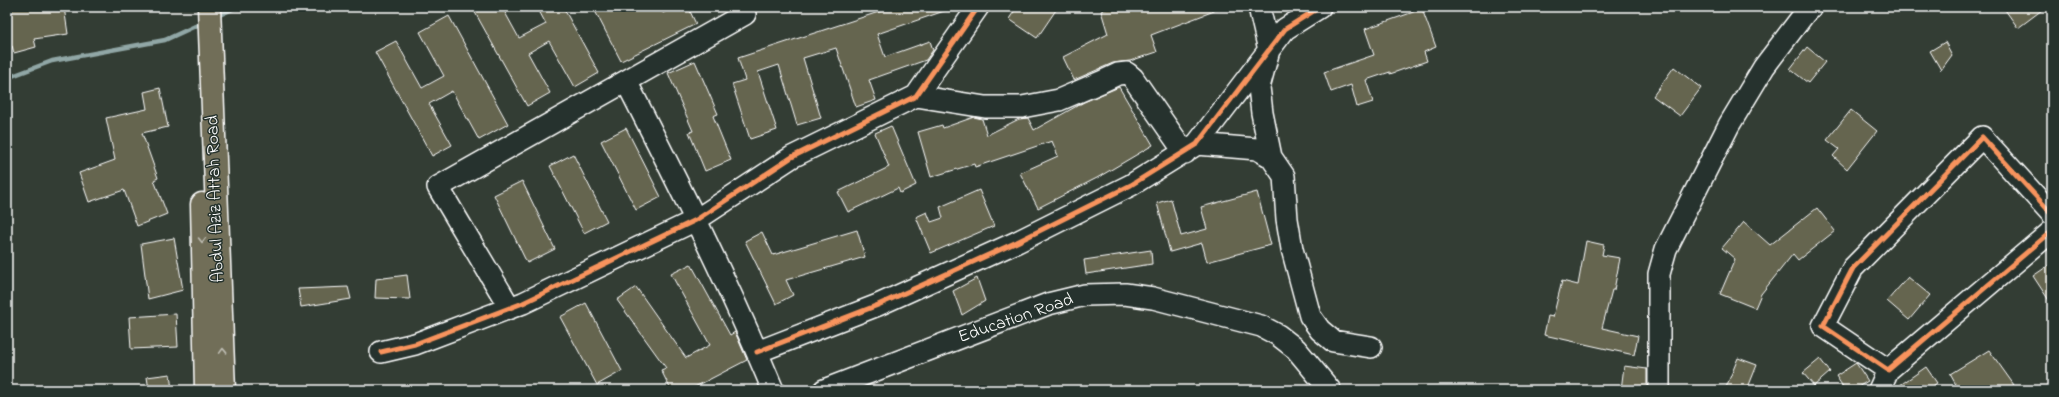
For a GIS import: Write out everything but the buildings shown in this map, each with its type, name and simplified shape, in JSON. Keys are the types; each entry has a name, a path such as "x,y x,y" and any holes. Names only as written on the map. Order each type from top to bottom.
{"highway":[{"name":"Abdul Aziz Attah Road","path":"204,18 206,390"},
{"name":"Abdul Aziz Attah Road","path":"204,18 224,390"}],"street":[{"path":"381,352 415,344 510,308 696,220 792,157 916,96 978,7"},
{"path":"1259,7 1269,50 1259,87 1262,113 1271,157 1284,176 1287,219 1292,248 1310,316 1320,330 1333,341 1371,348"},
{"path":"757,352 878,305 1016,242 1131,185 1191,148 1285,29 1320,7"},
{"path":"1658,390 1659,274 1666,249 1729,125 1764,67 1811,7"},
{"path":"510,308 438,187 745,14"},
{"path":"916,96 985,108 1022,107 1059,100 1118,74 1127,73 1133,78 1191,148 1257,149 1271,157"},
{"path":"626,81 696,220 773,390"},
{"path":"1888,370 1823,326 1853,268 1971,146 1982,137 2052,214"},
{"path":"1879,390 1888,370 2052,231"},
{"name":"Education Road","path":"824,390 1048,304 1085,295 1125,294 1153,298 1261,326 1278,335 1296,349 1330,390"}],"waterway":[{"path":"215,17 237,7"},
{"path":"7,78 52,61 165,40 204,22"}],"cycle path":[{"path":"381,352 415,344 523,303 696,220 792,157 916,96 978,7"},
{"path":"757,352 878,305 1017,242 1131,185 1197,144 1285,29 1320,7"},
{"path":"2052,214 1982,137 1853,268 1823,326 1888,370 2052,231"}]}
